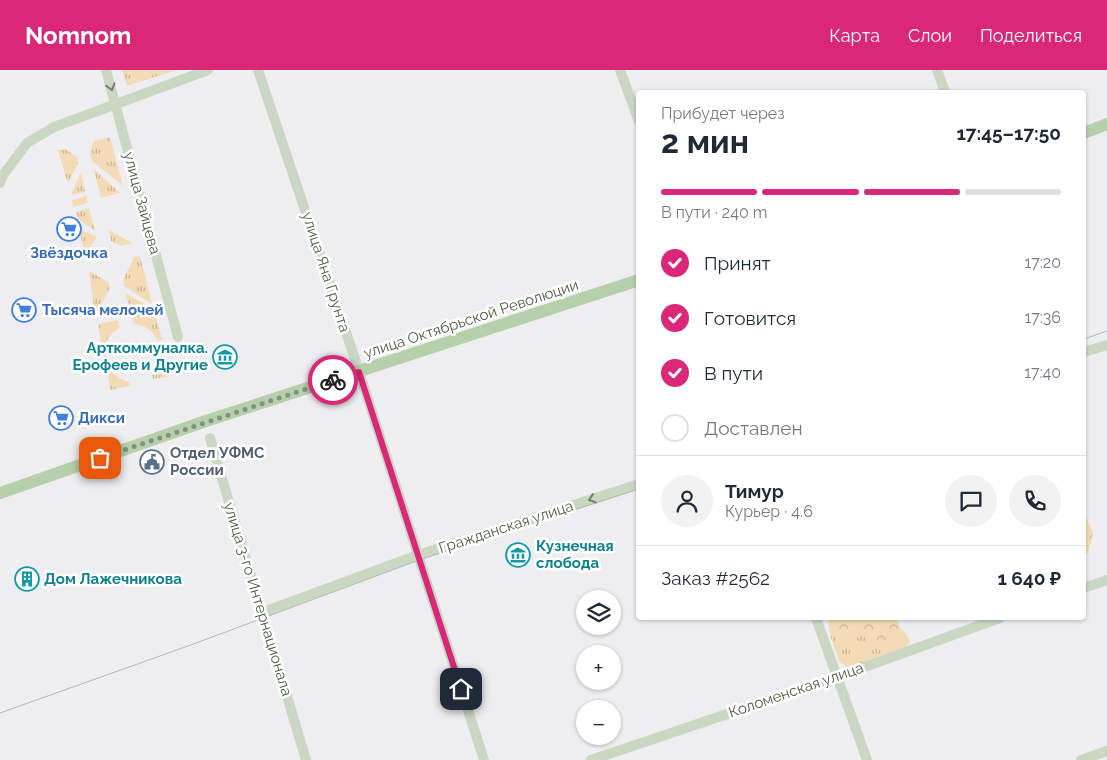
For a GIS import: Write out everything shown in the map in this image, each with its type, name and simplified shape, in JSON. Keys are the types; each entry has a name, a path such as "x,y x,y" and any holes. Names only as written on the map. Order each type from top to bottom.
{"main road":[{"path":"1086,132 1107,124"},
{"name":"улица Октябрьской Революции","path":"0,493 206,422 636,281"}],"street":[{"name":"улица Зайцева","path":"106,70 178,337"},
{"path":"0,184 3,175 27,143 54,127 208,70"},
{"name":"улица Яна Грунта","path":"258,70 359,372 484,760"},
{"path":"620,70 636,113"},
{"path":"937,70 944,90"},
{"path":"1086,351 1107,345"},
{"name":"улица 3-го Интернационала","path":"210,438 306,760"},
{"name":"Гражданская улица","path":"261,613 418,555 636,485"},
{"path":"1086,587 1107,580"},
{"path":"817,620 867,760"},
{"name":"Коломенская улица","path":"591,760 837,677 994,620"},
{"path":"1081,760 1107,751"}],"green space":[{"path":"122,70 177,70 127,86"},
{"path":"110,137 123,186 92,161 90,152 94,141"},
{"path":"65,149 77,157 78,163 68,184 58,150"},
{"path":"94,169 120,193 101,198"},
{"path":"81,172 85,192 71,195"},
{"path":"86,196 88,203 73,207 72,200"},
{"path":"89,208 95,231 78,219 76,212"},
{"path":"79,229 97,237 85,255"},
{"path":"109,230 132,243 121,246 111,241"},
{"path":"140,256 152,304 124,286 123,280 134,257"},
{"path":"89,271 108,282 110,288 95,316"},
{"path":"125,293 146,305 130,308"},
{"path":"154,309 162,340 158,341 149,329 134,324 132,316"},
{"path":"118,320 120,328 112,334 106,343 107,356 104,357 98,324"},
{"path":"164,359 168,359 171,376 153,379 152,375 157,372"},
{"path":"112,372 120,379 129,382 130,386 110,390 108,374"},
{"path":"1086,517 1093,533 1088,553 1086,554"},
{"path":"828,620 896,620 902,630 900,642 890,648 879,645 868,631 850,629 839,637 830,635"},
{"path":"850,629 868,631 879,645 900,642 902,630 910,642 904,649 868,660 855,667 846,667 839,661 830,635 839,637"}],"tram line":[{"path":"1086,338 1107,331"},
{"path":"0,713 188,646 419,560 636,490"}],"way so far":[{"path":"100,458 333,380"}],"place":[{"name":"Звёздочка","path":"69,229"},
{"name":"Тысяча мелочей","path":"24,310"},
{"name":"Арткоммуналка. Ерофеев и Другие","path":"225,357"},
{"name":"Дикси","path":"61,418"},
{"name":"Отдел УФМС России","path":"152,462"},
{"name":"Кузнечная слобода","path":"518,555"},
{"name":"Дом Лажечникова","path":"27,579"}],"route":[{"path":"333,380 359,372 461,689"}]}
